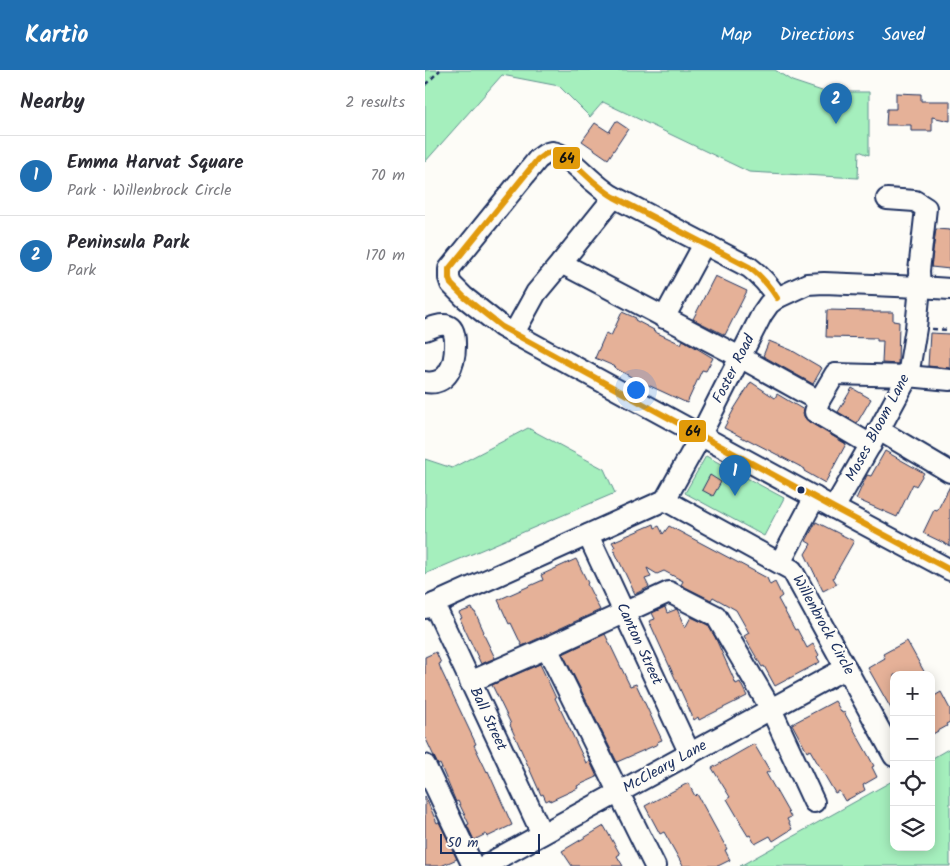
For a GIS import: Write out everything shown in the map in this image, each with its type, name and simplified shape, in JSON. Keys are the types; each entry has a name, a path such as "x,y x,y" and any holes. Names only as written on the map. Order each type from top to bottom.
{"street":[{"path":"777,298 761,276 749,267 613,197 567,159 552,152 545,154 539,160 449,269 451,284 502,327 950,570"},
{"path":"514,333 536,293 613,197"},
{"name":"Moses Bloom Lane","path":"834,508 909,376 916,328 920,287 919,271 926,208 915,201 887,199"},
{"path":"664,318 704,244"},
{"path":"561,263 740,357 819,401"},
{"name":"Foster Road","path":"665,500 762,314 769,304 777,298 807,284 824,283 950,290"},
{"path":"451,327 471,302"},
{"path":"425,330 434,326 446,325 451,327 456,337 455,357 447,374 435,382 425,382"},
{"path":"948,465 815,412 819,401 835,374 909,376 950,380"},
{"path":"780,563 815,497"},
{"path":"429,606 665,500"},
{"name":"Willenbrock Circle","path":"665,500 793,570 890,749"},
{"name":"Canton Street","path":"588,534 690,754"},
{"path":"470,682 669,592 716,616 771,710 814,802"},
{"name":"Ball Street","path":"429,606 470,682 542,834"},
{"path":"547,648 655,866"},
{"name":"McCleary Lane","path":"484,866 846,668"},
{"path":"425,765 473,866"}],"path":[{"path":"425,85 440,70"},
{"path":"926,328 950,330"}],"green space":[{"path":"425,70 775,70 792,81 825,92 869,92 869,155 859,151 858,178 749,172 603,102 590,117 559,86 502,75 425,162"},
{"path":"528,428 604,469 615,493 425,574 425,459 452,468"},
{"path":"706,456 784,498 764,536 685,493"},
{"path":"950,748 950,866 740,866 890,782 890,851 935,851 935,757"}],"building":[{"path":"896,93 921,94 921,101 950,101 950,121 932,117 932,131 911,131 911,125 886,125 887,109 896,109"},
{"path":"616,121 628,129 608,159 582,141 595,123 609,132"},
{"path":"936,229 950,230 950,269 931,267"},
{"path":"715,276 747,291 725,335 693,319"},
{"path":"827,310 893,312 893,321 899,322 898,364 882,363 883,341 877,341 877,338 826,337"},
{"path":"622,312 636,318 635,320 653,331 681,344 683,340 713,358 706,371 702,370 687,403 595,358 606,333 611,336"},
{"path":"930,333 950,334 950,368 928,366"},
{"path":"769,341 791,350 822,368 813,384 763,356"},
{"path":"751,382 775,398 777,394 804,410 803,414 809,422 846,444 825,483 804,471 805,469 724,428"},
{"path":"852,388 871,399 857,423 838,412"},
{"path":"885,451 924,473 916,486 913,484 897,517 856,499 867,475 871,476"},
{"path":"710,475 721,482 713,496 702,490"},
{"path":"950,486 950,546 923,533 934,510 937,511"},
{"path":"816,522 854,541 833,578 837,584 823,591 805,554 811,544 806,541"},
{"path":"654,524 655,528 659,526 663,534 669,526 767,578 770,585 775,582 782,596 778,599 795,630 797,629 807,648 813,644 819,655 817,657 820,662 775,686 744,636 749,633 736,610 713,597 711,600 681,585 683,581 664,571 657,574 647,568 651,577 645,579 649,587 635,594 613,548 615,547 612,542"},
{"path":"576,559 600,610 522,646 498,600 543,580 541,575"},
{"path":"665,607 667,613 677,609 685,628 691,617 708,625 736,684 740,682 747,696 699,720 698,717 694,720 649,621 655,619 652,613"},
{"path":"472,608 495,658 481,664 459,613"},
{"path":"605,634 630,686 636,684 662,740 657,742 658,744 617,762 563,654"},
{"path":"907,641 924,671 890,671 890,707 868,668 885,658 883,654"},
{"path":"436,652 441,663 439,664 441,670 512,825 487,837 486,834 474,840 467,825 469,824 458,801 456,802 440,764 438,765 425,737 425,657"},
{"path":"540,664 586,763 590,761 597,777 550,801 550,799 546,801 543,794 541,795 492,685"},
{"path":"941,692 950,709 950,722 946,724 947,726 935,733 935,716 935,696"},
{"path":"835,701 842,713 844,712 867,753 877,777 863,785 865,790 845,801 839,791 835,793 810,750 807,752 792,724"},
{"path":"754,744 770,771 766,773 791,817 787,819 792,829 773,841 770,836 755,844 740,823 727,799 730,797 712,768"},
{"path":"688,783 695,796 697,794 727,849 725,850 730,860 718,866 683,866 664,832 660,834 645,806"},
{"path":"425,796 437,823 439,822 457,859 441,866 425,866"},
{"path":"604,826 620,854 617,856 623,866 572,866 562,851"}],"transit line":[{"name":"64","path":"777,298 764,281 749,267 614,197 569,160 552,152 546,153 538,159 449,269 451,284 464,297 502,327 950,570"}],"place":[{"name":"Peninsula Park","path":"836,124"},
{"name":"Emma Harvat Square","path":"735,496"}]}
